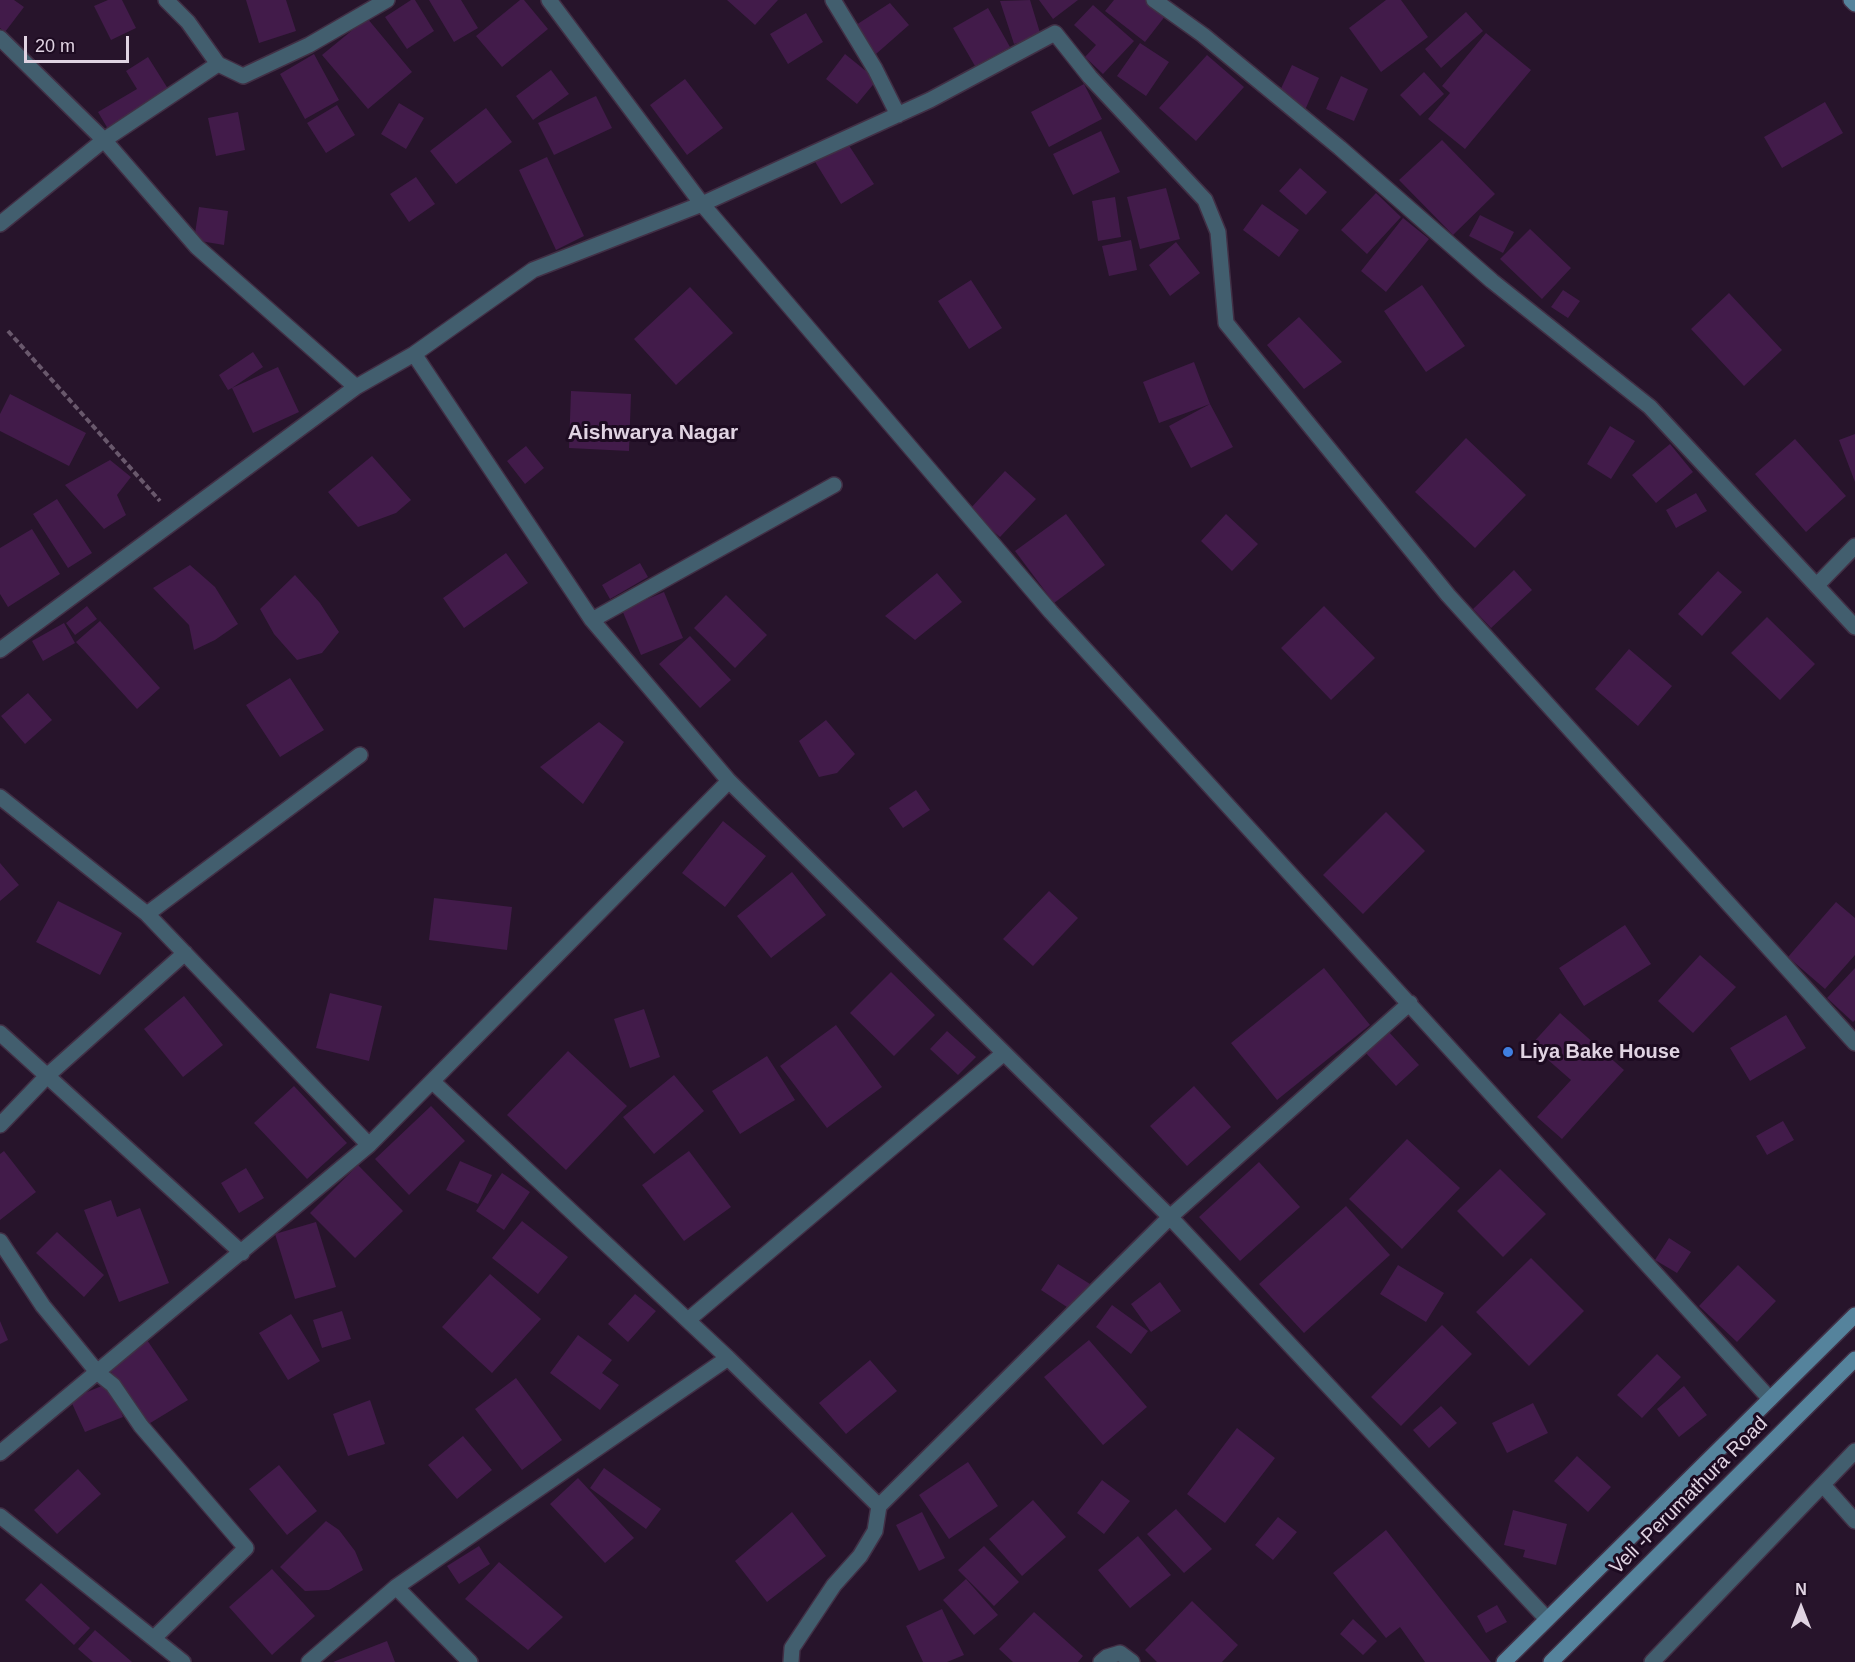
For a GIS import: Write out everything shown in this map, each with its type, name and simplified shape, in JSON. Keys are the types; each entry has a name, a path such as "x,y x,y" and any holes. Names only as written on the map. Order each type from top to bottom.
{"main road":[{"path":"1851,0 1855,4"},
{"path":"1504,1662 1855,1315"},
{"name":"Veli -Perumathura Road","path":"1551,1662 1855,1359"}],"street":[{"path":"166,0 188,22 218,64 243,76 309,45 387,0"},
{"path":"549,0 702,204 1051,612 1770,1399"},
{"path":"833,0 875,69 898,115"},
{"path":"1154,0 1203,35 1340,148 1492,281 1650,407 1855,627"},
{"path":"0,650 356,387 414,354 533,270 702,204 898,115 1055,33 1090,77 1205,200 1218,232 1226,322 1448,595 1855,1043"},
{"path":"0,38 104,140 197,247 356,387"},
{"path":"0,224 104,140 218,64"},
{"path":"414,354 592,620 729,781 1170,1217 1547,1619"},
{"path":"592,620 834,485"},
{"path":"1817,585 1855,546"},
{"path":"147,914 360,755"},
{"path":"0,1454 369,1145 729,781"},
{"path":"0,797 147,914 369,1145"},
{"path":"0,1125 48,1075 185,953"},
{"path":"791,1662 792,1648 834,1585 860,1556 875,1531 879,1506 1170,1217 1410,1003"},
{"path":"0,1032 242,1253"},
{"path":"688,1320 1004,1053"},
{"path":"433,1082 728,1358 879,1506"},
{"path":"0,1241 43,1306 98,1372 113,1385 141,1426 246,1548 155,1637"},
{"path":"309,1662 396,1587 728,1358"},
{"path":"1652,1662 1855,1451"},
{"path":"1823,1485 1855,1521"},
{"path":"0,1516 155,1637 183,1662"},
{"path":"396,1587 470,1662"},
{"path":"1101,1662 1107,1657 1120,1653 1132,1662"}],"path":[{"path":"8,331 177,519"}],"building":[{"path":"0,0 14,0 24,7 5,32 0,28"},
{"path":"108,0 122,0 136,28 111,40 94,6"},
{"path":"246,0 286,0 296,31 259,43"},
{"path":"411,0 415,0 434,31 407,49 385,17"},
{"path":"429,0 461,0 478,28 454,42"},
{"path":"520,0 524,0 548,29 502,67 476,36"},
{"path":"727,0 778,0 755,25"},
{"path":"1030,0 1041,36 1014,44 1000,1"},
{"path":"1039,0 1078,0 1053,19"},
{"path":"1114,0 1147,0 1166,15 1145,42 1105,11"},
{"path":"1386,0 1401,0 1428,37 1381,72 1349,28"},
{"path":"890,3 909,25 876,54 856,25"},
{"path":"1093,5 1134,41 1103,74 1085,57 1096,45 1074,25"},
{"path":"988,8 1010,47 975,66 953,28"},
{"path":"1466,12 1483,31 1441,68 1425,49"},
{"path":"806,13 823,42 788,64 770,34"},
{"path":"367,18 412,72 368,109 322,55"},
{"path":"1486,33 1531,70 1465,149 1428,119 1450,93 1442,86"},
{"path":"1140,43 1169,62 1146,96 1117,76"},
{"path":"314,54 339,100 305,119 280,74"},
{"path":"845,54 877,80 857,104 826,79"},
{"path":"1207,55 1244,87 1196,141 1159,108"},
{"path":"148,57 170,92 108,129 98,112 137,89 126,71"},
{"path":"1292,65 1319,78 1305,110 1277,97"},
{"path":"551,70 569,94 533,120 516,96"},
{"path":"1424,72 1444,94 1420,116 1400,95"},
{"path":"1341,76 1368,89 1354,121 1326,109"},
{"path":"685,79 723,128 687,155 650,105"},
{"path":"1084,84 1102,119 1049,147 1031,112"},
{"path":"596,96 612,128 554,155 538,123"},
{"path":"1825,102 1843,133 1782,168 1764,137"},
{"path":"399,103 424,118 406,149 381,134"},
{"path":"337,105 355,135 326,153 307,123"},
{"path":"486,108 512,142 456,184 430,151"},
{"path":"238,112 245,150 216,156 208,118"},
{"path":"1101,131 1120,172 1073,195 1053,154"},
{"path":"1442,140 1495,194 1453,235 1399,180"},
{"path":"846,141 874,184 841,204 814,160"},
{"path":"547,157 584,236 556,250 519,170"},
{"path":"1300,168 1327,192 1306,215 1279,191"},
{"path":"416,177 435,204 409,222 390,194"},
{"path":"1166,188 1180,239 1140,249 1127,197"},
{"path":"1376,193 1401,217 1367,254 1341,230"},
{"path":"1115,197 1121,237 1098,241 1092,201"},
{"path":"1262,204 1299,230 1279,257 1243,230"},
{"path":"199,207 228,211 224,245 194,240"},
{"path":"1480,215 1514,232 1503,253 1469,236"},
{"path":"1403,218 1429,239 1386,292 1361,271"},
{"path":"1530,229 1571,268 1542,299 1500,259"},
{"path":"1131,240 1137,270 1109,276 1102,246"},
{"path":"1176,242 1200,273 1170,296 1149,265"},
{"path":"971,280 1002,328 969,349 938,301"},
{"path":"1422,285 1465,346 1426,372 1384,311"},
{"path":"690,287 733,333 676,385 634,339"},
{"path":"1563,290 1580,301 1568,318 1551,307"},
{"path":"1729,293 1782,350 1744,386 1691,329"},
{"path":"1299,317 1342,362 1304,389 1267,345"},
{"path":"253,352 263,367 228,390 219,375"},
{"path":"1194,362 1210,404 1159,423 1143,382"},
{"path":"278,367 299,412 253,433 232,388"},
{"path":"571,391 631,394 629,451 569,448"},
{"path":"10,394 86,433 69,466 0,431 0,414"},
{"path":"1210,404 1233,447 1191,468 1169,426"},
{"path":"1610,426 1635,441 1611,479 1587,464"},
{"path":"1855,434 1855,482 1839,440"},
{"path":"1466,438 1526,495 1475,548 1415,492"},
{"path":"1795,439 1846,496 1806,532 1755,474"},
{"path":"1670,444 1693,472 1656,503 1632,475"},
{"path":"526,446 544,468 525,484 507,461"},
{"path":"372,456 411,500 396,513 358,527 328,492"},
{"path":"110,460 131,477 117,495 126,515 104,529 65,485"},
{"path":"1005,471 1036,499 1000,537 969,510"},
{"path":"1696,493 1707,511 1676,528 1666,510"},
{"path":"57,499 92,553 68,568 33,514"},
{"path":"1066,514 1105,565 1054,603 1015,551"},
{"path":"1226,514 1258,544 1232,571 1201,541"},
{"path":"32,529 60,574 8,607 0,594 0,548"},
{"path":"506,553 528,583 464,628 443,598"},
{"path":"640,563 648,577 610,599 602,585"},
{"path":"190,565 215,587 238,624 215,640 194,650 189,625 153,588"},
{"path":"1514,570 1532,590 1491,628 1473,609"},
{"path":"1718,571 1742,592 1702,636 1678,614"},
{"path":"937,573 962,602 915,640 885,616"},
{"path":"295,575 320,603 339,632 322,653 297,660 274,634 260,609"},
{"path":"664,592 683,638 641,655 622,610"},
{"path":"726,595 767,635 735,668 694,628"},
{"path":"87,606 97,619 75,635 66,623"},
{"path":"1324,606 1375,658 1331,700 1281,648"},
{"path":"1767,617 1815,664 1780,700 1731,653"},
{"path":"100,621 160,688 137,709 76,642"},
{"path":"64,623 75,643 43,661 32,641"},
{"path":"690,636 731,680 700,708 659,664"},
{"path":"1629,649 1672,686 1638,726 1595,689"},
{"path":"290,678 324,730 280,757 246,705"},
{"path":"28,693 52,720 25,744 1,716"},
{"path":"826,720 855,754 837,773 819,777 799,741"},
{"path":"599,722 624,742 583,804 540,767"},
{"path":"916,790 930,810 903,828 889,808"},
{"path":"1386,812 1425,851 1363,914 1323,875"},
{"path":"723,821 766,856 725,907 682,873"},
{"path":"0,863 19,885 0,901"},
{"path":"792,872 826,915 771,958 737,916"},
{"path":"1049,891 1078,918 1033,966 1003,939"},
{"path":"434,898 512,907 507,950 429,940"},
{"path":"58,901 122,933 100,975 36,942"},
{"path":"1836,902 1855,918 1855,955 1825,989 1788,957"},
{"path":"1625,925 1651,964 1584,1006 1559,968"},
{"path":"1700,955 1736,987 1693,1033 1658,1001"},
{"path":"1324,968 1370,1025 1277,1100 1231,1043"},
{"path":"1855,968 1855,1020 1853,1022 1827,998"},
{"path":"891,972 935,1015 894,1056 850,1013"},
{"path":"330,993 382,1006 369,1061 316,1048"},
{"path":"184,996 223,1045 183,1077 144,1029"},
{"path":"644,1009 660,1057 630,1068 614,1019"},
{"path":"1560,1013 1624,1070 1562,1139 1537,1117 1571,1080 1531,1045"},
{"path":"1786,1015 1806,1048 1750,1081 1730,1048"},
{"path":"836,1025 882,1087 827,1128 780,1066"},
{"path":"947,1031 976,1057 958,1075 930,1049"},
{"path":"1388,1031 1419,1065 1396,1086 1365,1052"},
{"path":"568,1051 627,1106 566,1170 507,1115"},
{"path":"767,1056 795,1100 740,1134 712,1091"},
{"path":"674,1075 704,1111 654,1154 623,1117"},
{"path":"294,1086 347,1143 307,1179 254,1123"},
{"path":"1194,1086 1231,1127 1187,1166 1150,1126"},
{"path":"431,1106 465,1141 409,1195 375,1159"},
{"path":"1783,1121 1794,1140 1767,1155 1756,1136"},
{"path":"1407,1139 1460,1188 1402,1249 1349,1199"},
{"path":"4,1151 36,1192 0,1220 0,1154"},
{"path":"689,1151 731,1207 684,1241 642,1185"},
{"path":"460,1161 492,1175 478,1204 446,1190"},
{"path":"1259,1162 1300,1207 1240,1261 1199,1217"},
{"path":"358,1165 403,1211 355,1258 310,1213"},
{"path":"246,1168 264,1198 239,1213 221,1183"},
{"path":"1500,1169 1546,1214 1503,1257 1457,1211"},
{"path":"502,1173 530,1192 504,1230 476,1211"},
{"path":"111,1200 117,1217 140,1208 169,1283 119,1302 84,1210"},
{"path":"1346,1206 1390,1255 1304,1333 1259,1284"},
{"path":"522,1221 568,1257 538,1294 492,1258"},
{"path":"316,1222 336,1287 295,1299 275,1234"},
{"path":"57,1232 104,1275 84,1297 36,1253"},
{"path":"1669,1238 1691,1252 1677,1273 1655,1260"},
{"path":"1531,1258 1584,1311 1529,1366 1476,1312"},
{"path":"1058,1264 1090,1284 1073,1311 1041,1290"},
{"path":"1398,1265 1444,1293 1426,1322 1380,1294"},
{"path":"1738,1265 1776,1301 1737,1342 1699,1306"},
{"path":"490,1274 541,1319 492,1373 442,1327"},
{"path":"1160,1282 1181,1311 1151,1332 1131,1304"},
{"path":"635,1294 656,1311 628,1342 608,1324"},
{"path":"1112,1305 1148,1331 1131,1354 1096,1327"},
{"path":"342,1311 351,1339 322,1348 313,1320"},
{"path":"291,1314 320,1361 288,1380 259,1333"},
{"path":"0,1321 8,1340 0,1344"},
{"path":"1442,1325 1472,1354 1401,1426 1371,1397"},
{"path":"578,1335 612,1360 602,1373 619,1385 600,1410 550,1373"},
{"path":"147,1340 188,1400 147,1425 110,1370"},
{"path":"1089,1340 1147,1407 1103,1445 1044,1377"},
{"path":"1657,1354 1681,1377 1642,1418 1617,1395"},
{"path":"870,1360 897,1391 846,1434 819,1403"},
{"path":"516,1378 562,1440 522,1470 475,1409"},
{"path":"109,1383 123,1417 85,1432 70,1399"},
{"path":"1684,1386 1707,1415 1679,1437 1657,1409"},
{"path":"370,1400 385,1444 348,1456 333,1414"},
{"path":"1533,1403 1548,1433 1507,1453 1492,1423"},
{"path":"1441,1406 1457,1423 1429,1448 1413,1430"},
{"path":"1237,1428 1275,1458 1225,1523 1187,1494"},
{"path":"463,1436 492,1470 457,1499 428,1465"},
{"path":"1577,1456 1611,1487 1588,1512 1554,1481"},
{"path":"968,1462 998,1506 949,1539 919,1495"},
{"path":"279,1465 317,1511 287,1535 249,1489"},
{"path":"604,1468 661,1509 646,1529 590,1488"},
{"path":"78,1469 101,1494 57,1534 34,1510"},
{"path":"578,1478 634,1538 605,1563 550,1504"},
{"path":"1102,1480 1130,1501 1104,1534 1077,1513"},
{"path":"1033,1500 1066,1537 1022,1576 989,1539"},
{"path":"1176,1509 1212,1549 1184,1573 1147,1534"},
{"path":"1513,1510 1567,1524 1556,1565 1523,1557 1525,1550 1504,1545"},
{"path":"792,1512 826,1556 767,1602 735,1561"},
{"path":"922,1512 945,1558 919,1571 896,1525"},
{"path":"1278,1517 1297,1532 1273,1560 1255,1545"},
{"path":"326,1521 339,1530 355,1551 363,1570 329,1590 305,1591 280,1567"},
{"path":"1386,1530 1491,1662 1425,1662 1400,1627 1386,1638 1333,1573"},
{"path":"1138,1536 1171,1575 1130,1608 1098,1570"},
{"path":"479,1546 490,1564 459,1584 447,1566"},
{"path":"984,1546 1019,1582 994,1606 958,1570"},
{"path":"499,1562 563,1617 528,1650 465,1599"},
{"path":"272,1569 315,1616 272,1655 229,1607"},
{"path":"966,1579 998,1615 974,1635 943,1600"},
{"path":"41,1583 90,1628 74,1645 25,1600"},
{"path":"1192,1601 1238,1645 1222,1662 1157,1662 1145,1650"},
{"path":"1497,1605 1507,1622 1486,1633 1477,1616"},
{"path":"942,1609 964,1655 947,1662 923,1662 906,1626"},
{"path":"1034,1612 1083,1656 1078,1662 1013,1662 999,1649"},
{"path":"1353,1619 1377,1641 1363,1655 1340,1634"},
{"path":"95,1630 132,1662 93,1662 78,1649"},
{"path":"387,1641 395,1662 333,1662"}],"place":[{"name":"Liya Bake House","path":"1508,1052"}],"district":[{"name":"Aishwarya Nagar","path":"653,433"}]}
